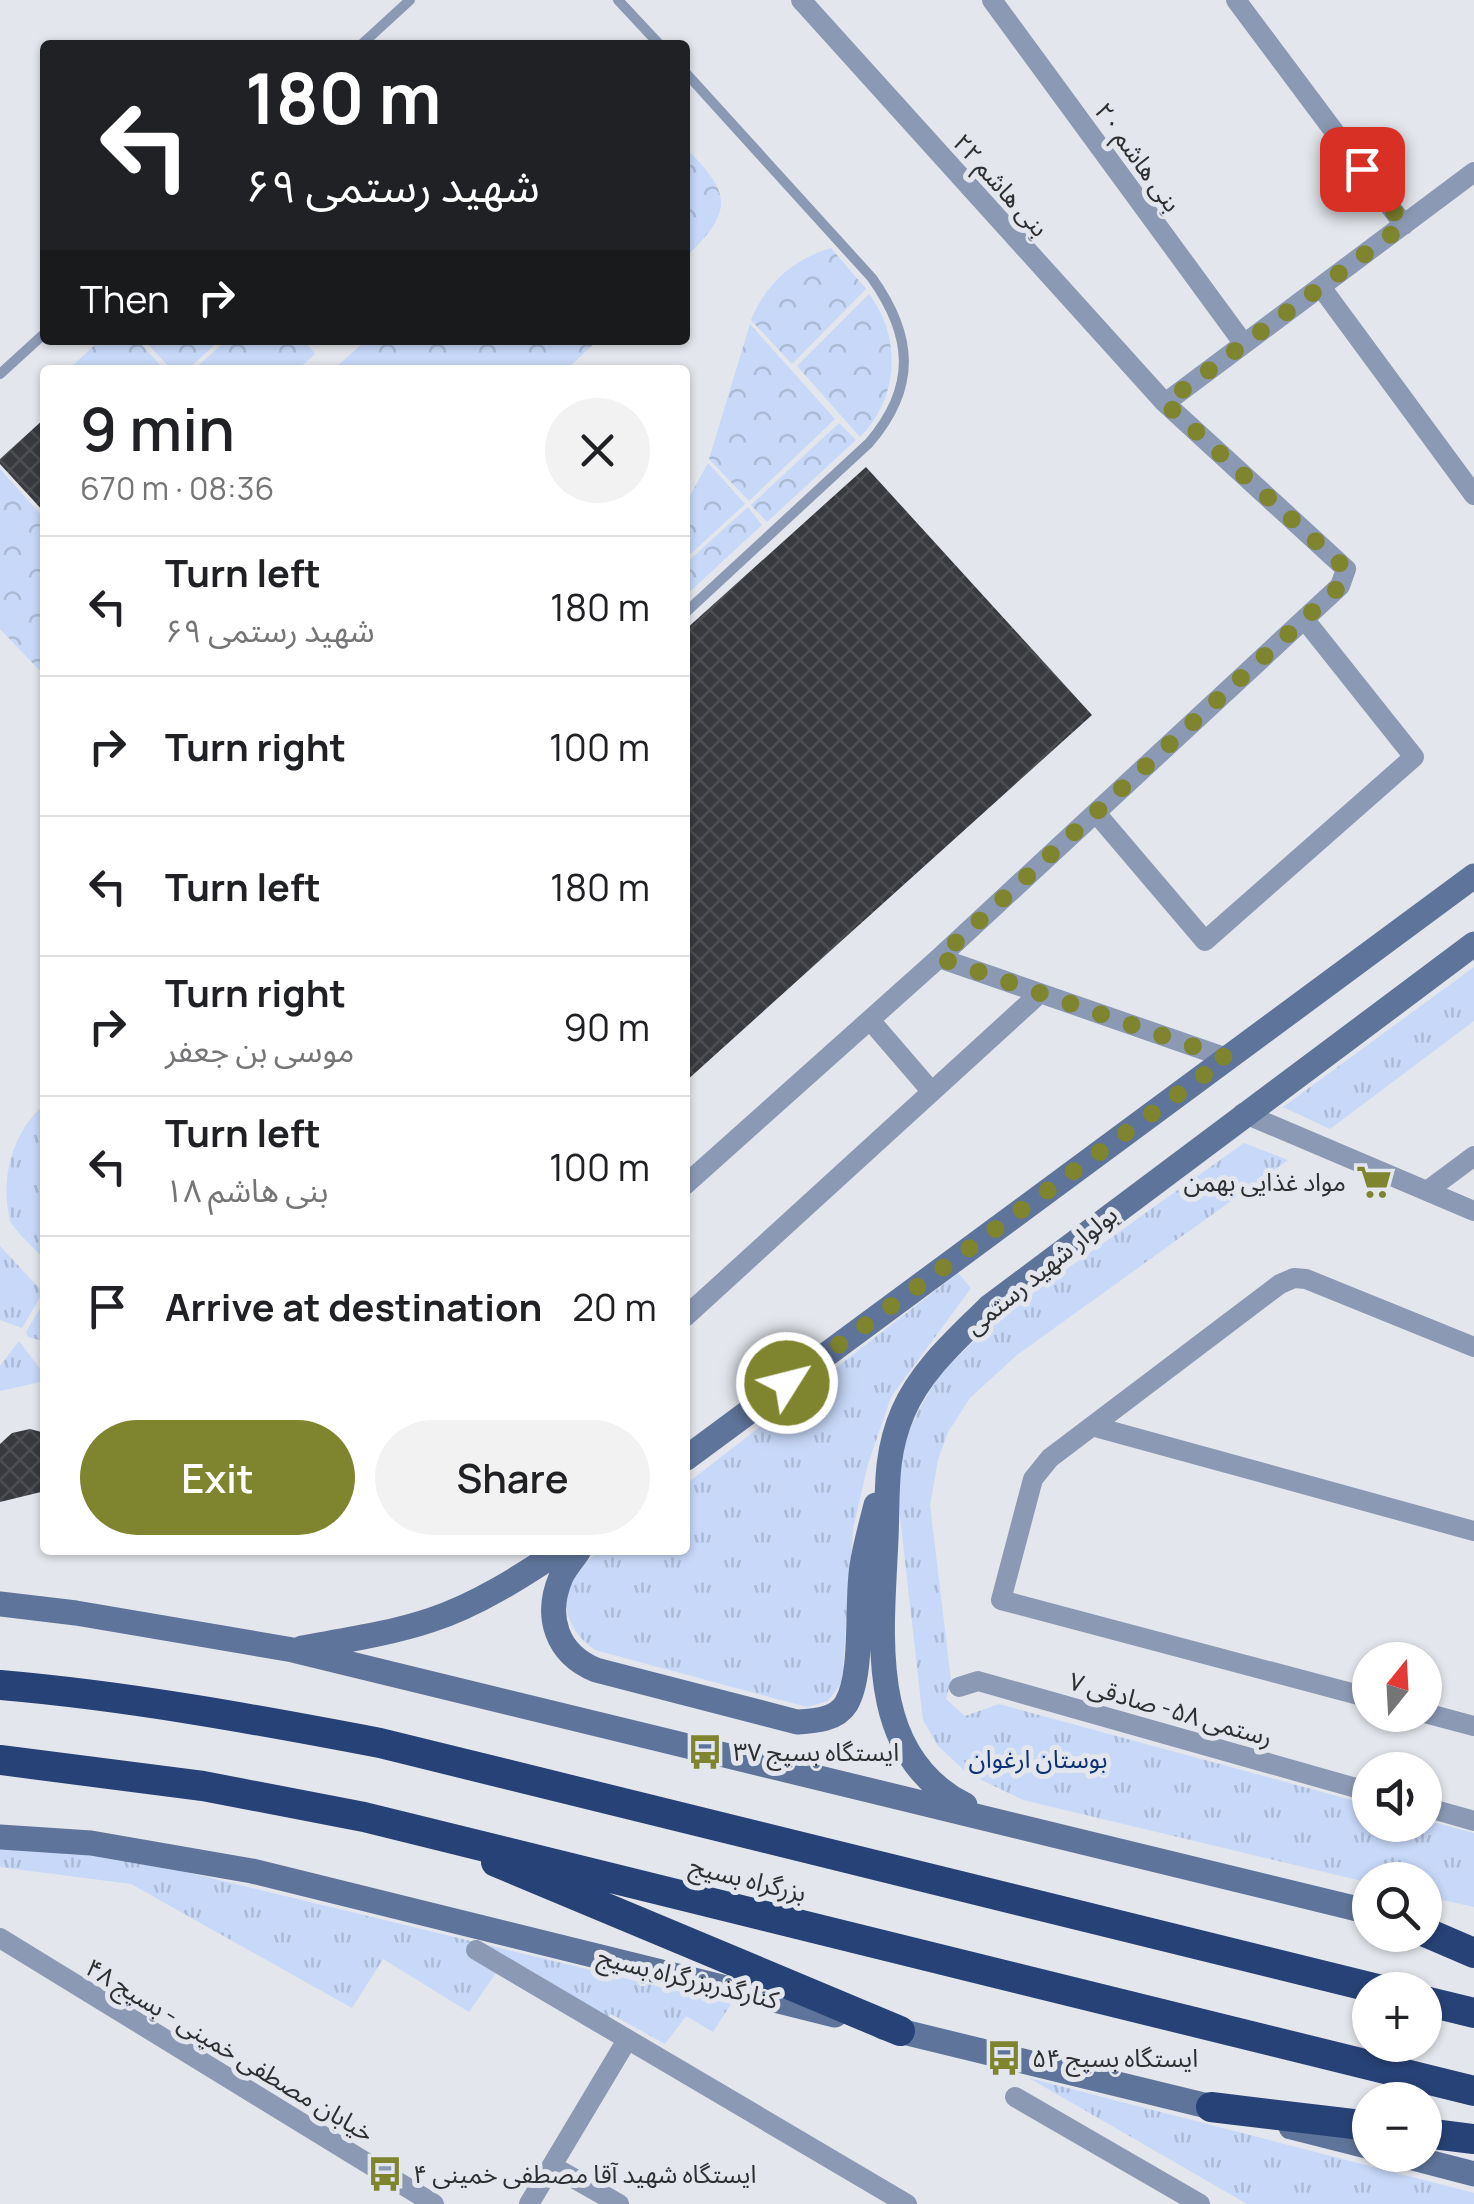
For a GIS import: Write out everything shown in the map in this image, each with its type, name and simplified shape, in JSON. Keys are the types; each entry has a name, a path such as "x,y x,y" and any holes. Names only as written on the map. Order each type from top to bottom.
{"highway":[{"name":"بزرگراه بسیج","path":"0,1685 215,1711 380,1743 1352,1983"},
{"name":"بزرگراه بسیج","path":"0,1760 202,1786 415,1828 1474,2091"},
{"path":"415,1828 900,2031"},
{"path":"1442,1937 1474,1954"},
{"path":"1442,2005 1474,2013"},
{"path":"1211,2107 1352,2124"},
{"path":"1442,2135 1474,2139"}],"main road":[{"path":"690,1455 1474,876"},
{"name":"بولوار شهید رستمی","path":"996,1820 940,1792 914,1763 896,1729 884,1685 887,1459 903,1410 930,1366 988,1306 1474,944"},
{"path":"576,1555 561,1576 554,1622 567,1652 577,1662 797,1722 832,1716 844,1707 853,1687 862,1566 887,1459"},
{"path":"294,1650 436,1619 488,1594 553,1555"},
{"path":"0,1604 294,1650 1352,1908"},
{"name":"کنارگذربزرگراه بسیج","path":"0,1837 91,1843 252,1872 1352,2142"},
{"path":"1442,1931 1474,1936"},
{"path":"1442,2166 1474,2174"}],"street":[{"name":"بنی هاشم ۲۲","path":"801,0 1165,403 1346,569 1340,586 1304,620"},
{"name":"بنی هاشم ۲۰","path":"992,0 1244,344"},
{"path":"1236,0 1404,225"},
{"path":"1165,403 1474,172"},
{"path":"1321,286 1474,495"},
{"path":"690,1181 939,958 1304,620 1414,757 1205,941 1096,813"},
{"path":"939,958 1227,1058"},
{"path":"690,1312 1039,994"},
{"path":"870,1020 932,1092"},
{"path":"1243,1113 1474,1211"},
{"path":"1427,1192 1474,1156"},
{"path":"1352,1693 1000,1600 1033,1478 1050,1458 1280,1284 1294,1278 1306,1279 1474,1347"},
{"path":"1092,1426 1474,1531"},
{"name":"رستمی ۵۸- صادقی ۷","path":"959,1687 978,1681 1352,1787"},
{"path":"1442,1718 1474,1726"},
{"path":"1442,1812 1474,1821"},
{"name":"خیابان مصطفی خمینی - بسیج ۴۸","path":"0,1938 434,2204"},
{"path":"476,1950 907,2204"},
{"path":"529,2204 628,2040"},
{"path":"1014,2096 1200,2204"},
{"path":"552,2166 619,2204"}],"lane":[{"path":"366,40 410,0"},
{"path":"618,0 655,40"},
{"path":"690,78 872,278 892,306 905,352 902,382 887,422 690,608"},
{"path":"0,374 40,338"}],"green space":[{"path":"690,152 711,177 721,202 713,227 690,253"},
{"path":"831,248 866,289 792,364 751,320 783,274"},
{"path":"869,294 887,329 892,367 882,404 860,437 797,366"},
{"path":"750,324 835,419 749,501 709,459"},
{"path":"95,345 142,345 160,365 73,365"},
{"path":"149,345 214,345 192,365 167,365"},
{"path":"221,345 308,345 315,354 303,365 199,365"},
{"path":"360,345 593,345 571,365 338,365"},
{"path":"839,423 856,440 767,522 751,505"},
{"path":"708,463 745,504 690,554 690,496"},
{"path":"0,469 40,513 40,671 0,629"},
{"path":"748,507 762,525 690,591 690,559"},
{"path":"1474,967 1474,1021 1330,1129 1283,1107"},
{"path":"40,1109 40,1255 10,1221 7,1205 11,1157"},
{"name":"بوستان ارغوان","path":"1244,1143 1288,1160 1017,1355 970,1398 948,1432 938,1460 930,1505 951,1680 946,1699 965,1716 999,1704 1352,1800 1352,1842 1442,1842 1442,1825 1474,1833 1474,1907 1442,1900 1442,1862 1352,1862 1352,1879 1023,1800 967,1773 938,1746 923,1720 897,1490 904,1442 919,1409 940,1374 995,1320"},
{"path":"0,1246 40,1289 40,1297 22,1328 0,1320"},
{"path":"958,1273 971,1288 891,1397 868,1464 853,1529 842,1682 828,1701 807,1707 595,1650 576,1631 567,1609 569,1585 596,1555 690,1555 690,1481"},
{"path":"40,1308 40,1340 28,1337 26,1332"},
{"path":"19,1341 40,1368 40,1382 0,1391 0,1366"},
{"path":"0,1845 91,1849 731,2004 713,2032 686,2016 665,2044 611,2014 595,2032 496,1973 469,2012 383,1959 352,2008 131,1884 0,1867"},
{"path":"1029,2078 1352,2161 1352,2172 1393,2172 1474,2193 1474,2204 1247,2204"}],"building":[{"path":"40,423 40,508 0,464 0,459"},
{"path":"866,467 1092,715 690,1077 690,625"},
{"path":"30,1429 40,1432 40,1492 0,1502 0,1444 12,1433"}],"place":[{"name":"مواد غذایی بهمن","path":"1374,1182"},
{"name":"ایستگاه بسیج ۳۷","path":"705,1752"},
{"name":"ایستگاه بسیج ۵۴","path":"1004,2058"},
{"name":"ایستگاه شهید آقا مصطفی خمینی ۴","path":"385,2174"}],"route":[{"path":"787,1383 1227,1058 939,958 1340,586 1346,569 1165,403 1404,225 1362,169"}]}
